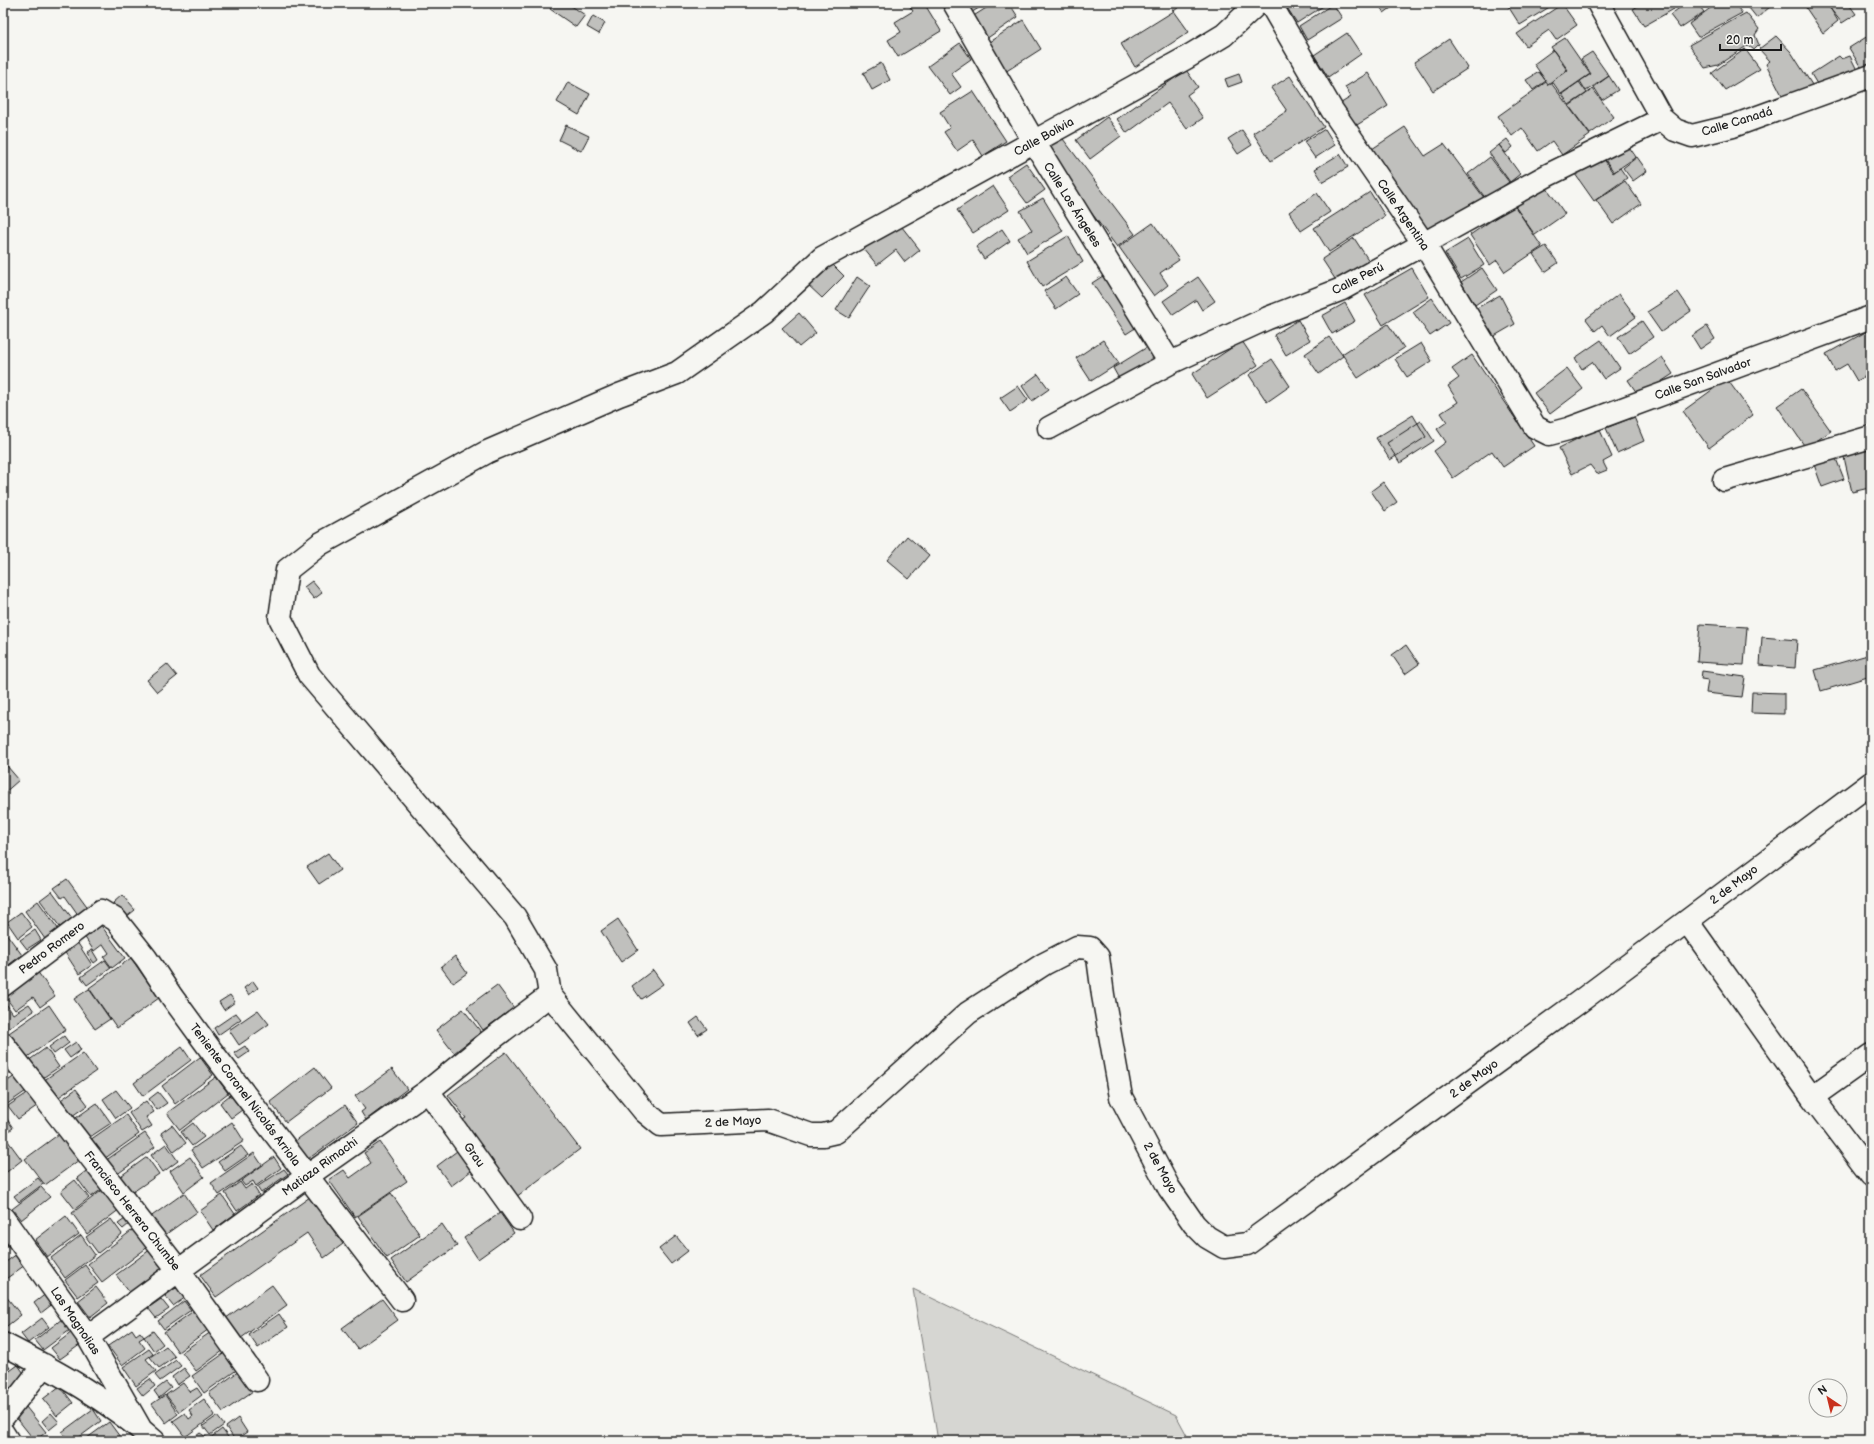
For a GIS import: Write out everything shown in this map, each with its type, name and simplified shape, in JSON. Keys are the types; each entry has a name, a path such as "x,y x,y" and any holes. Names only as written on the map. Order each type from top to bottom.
{"street":[{"name":"Calle Los Ángeles","path":"954,3 1034,142 1170,363"},
{"name":"Calle Bolivia","path":"550,995 546,970 515,917 309,675 280,618 287,570 320,544 487,452 619,395 678,373 764,312 822,258 1186,58 1224,35 1258,3"},
{"name":"Calle Argentina","path":"1270,3 1332,110 1424,244 1535,427"},
{"name":"Calle Canadá","path":"1598,3 1662,119 1675,130 1692,136 1733,126 1871,76"},
{"name":"Calle Perú","path":"1049,428 1170,363 1268,318 1342,289 1548,175 1662,119"},
{"name":"Calle San Salvador","path":"1535,427 1549,434 1568,429 1871,317"},
{"path":"1724,480 1871,437"},
{"name":"2 de Mayo","path":"550,995 644,1110 661,1125 768,1120 811,1135 823,1135 836,1132 968,1013 1044,964 1077,947 1090,948 1098,957 1103,995 1121,1096 1169,1188 1194,1224 1207,1237 1224,1247 1247,1244 1871,783"},
{"name":"Pedro Romero","path":"3,984 101,911"},
{"name":"Teniente Coronel Nicolás Arriola","path":"101,911 116,920 146,958 210,1049 306,1177 402,1300"},
{"path":"1687,920 1812,1097 1871,1174"},
{"name":"Matiaza Rimachi","path":"88,1337 306,1177 428,1091 488,1042 550,995"},
{"name":"Francisco Herrera Chumbe","path":"3,1044 179,1271 257,1380"},
{"path":"1812,1097 1871,1055"},
{"name":"Grau","path":"428,1091 520,1219"},
{"name":"Las Magnolias","path":"5,1224 88,1337 147,1434"},
{"path":"3,1344 44,1365 101,1399 147,1434"},
{"path":"3,1417 44,1365"},
{"path":"3,1433 8,1441"}],"shaded area":[{"path":"913,1289 1176,1415 1190,1441 938,1441"}],"building":[{"path":"554,3 567,3 585,15 576,27 550,9"},
{"path":"924,3 941,31 898,57 888,40 901,32 895,22 913,11 908,4"},
{"path":"962,3 987,3 969,14"},
{"path":"994,3 1009,3 1018,17 986,39 972,17"},
{"path":"1168,3 1184,3 1174,11"},
{"path":"1284,3 1328,3 1297,23"},
{"path":"1378,3 1398,3 1384,13"},
{"path":"1506,3 1556,3 1520,25"},
{"path":"1643,3 1671,3 1674,9 1644,26 1633,9"},
{"path":"1686,3 1697,3 1704,12 1680,28 1670,15"},
{"path":"1717,3 1734,3 1742,13 1698,37 1689,24"},
{"path":"1745,3 1768,3 1771,6 1757,18"},
{"path":"1812,3 1827,3 1838,21 1823,33 1806,8"},
{"path":"1833,3 1848,3 1856,14 1842,23 1828,6"},
{"path":"1333,4 1342,18 1307,40 1299,26"},
{"path":"1562,4 1577,25 1556,40 1549,30 1526,46 1517,34"},
{"path":"1174,11 1189,32 1135,67 1121,44"},
{"path":"1746,13 1759,29 1755,35 1759,45 1754,50 1748,45 1718,65 1705,68 1689,45"},
{"path":"593,16 605,23 599,34 587,27"},
{"path":"1023,20 1041,49 1005,72 986,44"},
{"path":"1347,33 1361,54 1328,77 1314,55"},
{"path":"1871,34 1871,72 1865,74 1849,48"},
{"path":"1776,36 1791,52 1816,91 1786,103 1766,64 1770,61 1759,49"},
{"path":"1565,38 1590,74 1561,94 1552,81 1568,70 1551,47"},
{"path":"1449,39 1468,68 1433,91 1414,62"},
{"path":"960,43 971,59 951,73 961,87 950,95 928,66"},
{"path":"1745,49 1760,69 1725,90 1712,73"},
{"path":"1553,50 1567,70 1548,84 1534,64"},
{"path":"1592,52 1609,76 1586,91 1580,81 1591,74 1581,59"},
{"path":"1839,56 1842,59 1850,56 1860,76 1820,89 1811,74"},
{"path":"881,63 890,80 872,90 863,73"},
{"path":"1186,70 1198,87 1187,95 1203,118 1187,129 1168,103 1127,133 1117,119"},
{"path":"1539,72 1546,81 1533,90 1526,80"},
{"path":"1368,73 1388,106 1352,128 1338,105 1351,97 1345,87"},
{"path":"1239,74 1242,82 1228,87 1225,79"},
{"path":"1290,76 1324,127 1271,161 1253,133 1287,111 1271,88"},
{"path":"1609,76 1618,90 1602,100 1594,87"},
{"path":"568,82 590,94 579,115 557,102"},
{"path":"1546,82 1548,85 1551,83 1590,135 1562,155 1552,141 1538,151 1522,128 1512,136 1498,116"},
{"path":"1579,82 1587,93 1569,105 1562,94"},
{"path":"1593,89 1614,117 1590,134 1569,106"},
{"path":"973,91 1006,141 983,156 973,140 957,151 944,132 950,128 940,112"},
{"path":"1107,117 1121,136 1090,159 1076,140"},
{"path":"566,125 589,136 581,151 559,140"},
{"path":"1405,127 1425,156 1444,144 1485,199 1430,237 1372,149"},
{"path":"1325,129 1335,145 1315,158 1304,142"},
{"path":"1242,130 1252,145 1238,154 1228,139"},
{"path":"1060,135 1135,234 1117,247 1043,148"},
{"path":"1507,139 1513,147 1506,153 1499,145"},
{"path":"1625,141 1636,157 1614,172 1603,157"},
{"path":"1499,145 1520,174 1510,182 1489,153"},
{"path":"1340,154 1348,167 1323,182 1315,169"},
{"path":"1602,156 1613,173 1620,168 1627,178 1594,201 1575,174"},
{"path":"1490,157 1509,182 1486,199 1468,174"},
{"path":"1637,157 1647,171 1633,181 1623,168"},
{"path":"1026,163 1045,190 1027,203 1007,176"},
{"path":"1625,181 1641,204 1613,224 1596,200"},
{"path":"1544,184 1565,214 1535,235 1514,205"},
{"path":"993,186 1009,210 973,233 957,210"},
{"path":"1370,192 1385,216 1329,252 1314,228"},
{"path":"1317,193 1330,212 1301,231 1289,212"},
{"path":"1043,198 1063,231 1027,253 1018,238 1032,230 1020,211"},
{"path":"1514,205 1542,247 1505,272 1497,260 1490,265 1470,235"},
{"path":"898,222 920,250 905,262 896,250 877,265 864,249"},
{"path":"1153,223 1179,260 1160,273 1168,285 1154,296 1119,247"},
{"path":"1002,229 1010,241 984,259 976,247"},
{"path":"1068,236 1083,262 1042,287 1027,261"},
{"path":"1354,238 1371,264 1339,285 1322,259"},
{"path":"1468,239 1484,265 1461,279 1445,253"},
{"path":"1546,246 1558,263 1545,272 1533,254"},
{"path":"829,261 844,276 822,298 807,284"},
{"path":"1412,268 1429,297 1383,325 1365,295"},
{"path":"1482,268 1497,290 1475,305 1461,282"},
{"path":"1106,274 1140,325 1126,334 1092,283"},
{"path":"857,277 870,286 849,318 836,310"},
{"path":"1066,277 1078,294 1056,309 1044,291"},
{"path":"1198,277 1215,301 1202,310 1196,300 1173,315 1163,301"},
{"path":"1678,292 1691,311 1661,332 1647,312"},
{"path":"1619,294 1636,317 1610,336 1602,325 1595,331 1586,319"},
{"path":"1500,295 1515,324 1491,338 1475,309"},
{"path":"1432,298 1449,323 1430,336 1413,312"},
{"path":"1345,303 1355,321 1332,334 1322,316"},
{"path":"799,313 816,333 799,347 782,328"},
{"path":"1298,320 1310,340 1286,355 1274,335"},
{"path":"1642,321 1653,337 1629,354 1618,337"},
{"path":"1388,324 1404,348 1358,378 1342,354"},
{"path":"1707,326 1715,339 1700,349 1692,336"},
{"path":"1871,329 1871,373 1857,381 1847,364 1835,371 1826,354"},
{"path":"1329,337 1343,356 1319,374 1305,354"},
{"path":"1103,340 1119,363 1091,381 1076,358"},
{"path":"1601,340 1620,368 1604,379 1592,362 1582,369 1575,358"},
{"path":"1242,341 1258,365 1207,398 1192,374"},
{"path":"1421,343 1432,361 1407,377 1395,359"},
{"path":"1149,346 1159,365 1123,386 1113,368"},
{"path":"1472,355 1534,446 1503,467 1492,451 1453,478 1434,451 1446,442 1437,429 1447,422 1441,413 1458,402 1448,386 1459,378 1452,369"},
{"path":"1662,357 1673,374 1639,396 1628,380"},
{"path":"1272,359 1290,386 1267,402 1249,375"},
{"path":"1567,368 1583,389 1550,414 1534,393"},
{"path":"1038,374 1049,389 1032,401 1022,386"},
{"path":"1727,379 1753,415 1709,448 1683,411"},
{"path":"1018,386 1028,400 1010,412 1000,398"},
{"path":"1801,389 1831,431 1806,448 1777,406"},
{"path":"1413,415 1426,437 1390,460 1376,438"},
{"path":"1634,417 1644,441 1617,453 1606,428"},
{"path":"1421,421 1434,441 1400,463 1387,443"},
{"path":"1599,428 1612,457 1603,462 1607,470 1597,474 1590,465 1572,474 1559,448"},
{"path":"1871,447 1871,497 1869,488 1852,492 1843,453"},
{"path":"1833,451 1844,479 1822,487 1812,459"},
{"path":"1383,482 1397,502 1385,511 1371,491"},
{"path":"907,536 929,555 909,579 887,560"},
{"path":"312,581 322,593 314,599 304,587"},
{"path":"1700,624 1747,627 1744,665 1697,662"},
{"path":"1762,637 1797,640 1795,668 1760,665"},
{"path":"1406,645 1419,664 1405,674 1392,655"},
{"path":"1871,654 1871,676 1821,691 1815,670"},
{"path":"167,664 177,676 157,692 147,680"},
{"path":"1702,671 1745,677 1742,697 1706,693 1708,680 1701,679"},
{"path":"1752,692 1784,693 1784,714 1751,713"},
{"path":"7,766 19,780 3,794 3,769"},
{"path":"328,853 340,870 319,884 307,867"},
{"path":"67,879 89,909 79,916 65,896 62,898 54,888"},
{"path":"52,891 72,918 60,927 40,900"},
{"path":"122,895 135,910 125,918 113,903"},
{"path":"38,901 59,930 45,939 25,911"},
{"path":"21,912 32,927 18,938 7,922"},
{"path":"618,919 638,950 621,962 601,931"},
{"path":"100,924 125,958 112,968 104,957 109,953 103,944 94,951 84,936"},
{"path":"3,929 22,955 3,969"},
{"path":"35,930 41,940 27,949 20,940"},
{"path":"77,942 92,965 79,974 64,951"},
{"path":"92,950 98,960 94,963 87,953"},
{"path":"455,956 467,973 453,983 441,967"},
{"path":"131,958 159,998 117,1028 89,988"},
{"path":"105,960 111,968 87,985 81,977"},
{"path":"653,970 663,984 641,999 632,986"},
{"path":"37,971 55,996 40,1007 33,997 15,1010 4,995"},
{"path":"253,981 258,988 249,995 244,988"},
{"path":"497,985 514,1008 483,1030 467,1007"},
{"path":"89,989 110,1019 95,1029 74,999"},
{"path":"230,995 235,1002 224,1010 219,1002"},
{"path":"3,999 13,1014 29,1004 34,1011 6,1030 3,1026"},
{"path":"49,1005 66,1030 26,1058 9,1033"},
{"path":"463,1009 481,1032 454,1053 436,1030"},
{"path":"258,1010 269,1024 239,1045 229,1030"},
{"path":"236,1013 241,1019 218,1035 214,1028"},
{"path":"698,1017 707,1029 698,1035 690,1023"},
{"path":"64,1036 69,1043 54,1054 49,1047"},
{"path":"76,1042 81,1050 70,1058 64,1050"},
{"path":"245,1046 249,1052 239,1059 234,1053"},
{"path":"182,1047 191,1060 143,1096 134,1083"},
{"path":"46,1048 59,1067 41,1079 28,1061"},
{"path":"3,1051 17,1071 11,1075 3,1064"},
{"path":"506,1052 580,1149 516,1197 459,1122 466,1118 448,1095"},
{"path":"83,1053 96,1071 56,1099 43,1081"},
{"path":"200,1057 213,1075 175,1104 162,1086"},
{"path":"315,1067 331,1088 286,1122 270,1102"},
{"path":"392,1069 407,1089 366,1120 361,1112 365,1109 355,1096"},
{"path":"18,1074 29,1089 3,1107 3,1084"},
{"path":"216,1077 228,1093 180,1130 167,1113"},
{"path":"76,1089 88,1105 69,1118 58,1102"},
{"path":"32,1090 41,1103 18,1119 8,1106"},
{"path":"116,1090 130,1108 116,1118 103,1099"},
{"path":"158,1092 167,1103 157,1110 149,1099"},
{"path":"230,1095 242,1110 231,1118 220,1103"},
{"path":"146,1101 154,1112 146,1117 152,1126 142,1132 129,1113"},
{"path":"97,1103 111,1123 87,1139 73,1120"},
{"path":"345,1105 358,1123 308,1159 295,1141"},
{"path":"3,1113 13,1128 3,1135"},
{"path":"126,1115 139,1134 104,1159 90,1140"},
{"path":"232,1122 244,1141 203,1168 191,1150"},
{"path":"193,1123 204,1137 192,1146 181,1132"},
{"path":"172,1125 186,1143 174,1152 161,1133"},
{"path":"145,1133 155,1147 116,1175 105,1161"},
{"path":"59,1134 79,1160 45,1185 25,1159"},
{"path":"5,1137 22,1160 3,1175 3,1139"},
{"path":"380,1142 407,1181 355,1217 329,1180 344,1170 350,1178 371,1163 364,1153"},
{"path":"166,1144 178,1161 163,1172 151,1155"},
{"path":"241,1146 248,1155 225,1171 218,1162"},
{"path":"457,1151 471,1171 451,1186 437,1166"},
{"path":"254,1153 262,1165 219,1195 211,1183"},
{"path":"147,1157 159,1174 130,1194 118,1178"},
{"path":"190,1157 204,1177 184,1192 170,1171"},
{"path":"274,1157 281,1168 256,1186 253,1181 245,1186 241,1181"},
{"path":"90,1168 105,1187 91,1197 77,1178"},
{"path":"284,1169 288,1174 261,1193 257,1187"},
{"path":"38,1178 43,1184 19,1202 14,1196"},
{"path":"75,1180 89,1198 75,1209 61,1191"},
{"path":"240,1182 245,1189 252,1184 259,1195 237,1211 225,1193"},
{"path":"41,1187 50,1197 21,1220 12,1209"},
{"path":"105,1188 120,1209 87,1234 72,1213"},
{"path":"184,1193 197,1212 162,1237 149,1218"},
{"path":"391,1193 420,1235 387,1258 358,1216"},
{"path":"222,1195 235,1214 213,1230 200,1211"},
{"path":"310,1197 343,1244 324,1258 307,1233 216,1297 200,1275"},
{"path":"500,1213 514,1233 478,1259 464,1238"},
{"path":"66,1216 79,1234 47,1257 35,1240"},
{"path":"111,1219 122,1234 98,1253 86,1237"},
{"path":"125,1219 129,1224 123,1229 118,1224"},
{"path":"442,1224 457,1246 406,1282 391,1260"},
{"path":"135,1228 149,1246 102,1282 88,1264"},
{"path":"81,1235 95,1255 65,1278 51,1258"},
{"path":"676,1236 688,1251 671,1264 659,1249"},
{"path":"151,1249 164,1267 130,1293 116,1275"},
{"path":"17,1254 25,1265 3,1281 3,1264"},
{"path":"85,1265 98,1283 78,1297 65,1280"},
{"path":"184,1282 192,1293 173,1306 165,1296"},
{"path":"272,1285 287,1305 237,1341 222,1321"},
{"path":"96,1287 108,1303 90,1317 78,1301"},
{"path":"47,1293 55,1302 41,1313 34,1303"},
{"path":"5,1295 21,1315 3,1329 3,1297"},
{"path":"161,1299 169,1309 156,1318 148,1308"},
{"path":"382,1299 398,1320 358,1349 342,1328"},
{"path":"184,1301 191,1310 164,1329 158,1321"},
{"path":"195,1310 209,1329 178,1352 164,1332"},
{"path":"279,1314 288,1327 258,1348 249,1335"},
{"path":"42,1318 49,1327 28,1343 21,1334"},
{"path":"62,1319 70,1330 43,1350 35,1340"},
{"path":"132,1329 136,1335 140,1332 144,1337 139,1340 145,1348 122,1365 108,1346"},
{"path":"153,1331 163,1344 154,1351 144,1337"},
{"path":"72,1332 81,1344 60,1359 51,1348"},
{"path":"211,1332 224,1350 196,1371 182,1352"},
{"path":"166,1346 175,1357 159,1368 150,1357"},
{"path":"149,1349 153,1354 146,1359 156,1371 136,1386 123,1367"},
{"path":"226,1352 238,1369 204,1393 192,1376"},
{"path":"4,1360 10,1368 3,1373 3,1361"},
{"path":"176,1360 181,1366 160,1381 155,1375"},
{"path":"18,1365 26,1376 10,1388 3,1379 3,1376"},
{"path":"184,1368 190,1376 177,1385 172,1377"},
{"path":"239,1371 253,1391 223,1412 209,1393"},
{"path":"150,1379 155,1386 143,1396 137,1388"},
{"path":"166,1382 171,1388 159,1398 154,1391"},
{"path":"183,1383 190,1392 197,1388 202,1395 179,1412 166,1395"},
{"path":"3,1385 7,1391 3,1394"},
{"path":"60,1386 73,1403 57,1416 43,1399"},
{"path":"165,1395 178,1414 166,1423 152,1404"},
{"path":"204,1399 215,1415 185,1437 173,1421 185,1413 189,1419 193,1416 189,1410"},
{"path":"26,1407 46,1432 35,1441 15,1416"},
{"path":"93,1409 101,1421 74,1441 69,1441 62,1432"},
{"path":"51,1413 59,1422 49,1430 42,1421"},
{"path":"217,1416 224,1425 210,1435 203,1426"},
{"path":"238,1418 247,1432 235,1440 226,1427"},
{"path":"109,1422 123,1441 83,1441"},
{"path":"222,1429 231,1441 194,1441 192,1439 200,1433 209,1439"}]}
